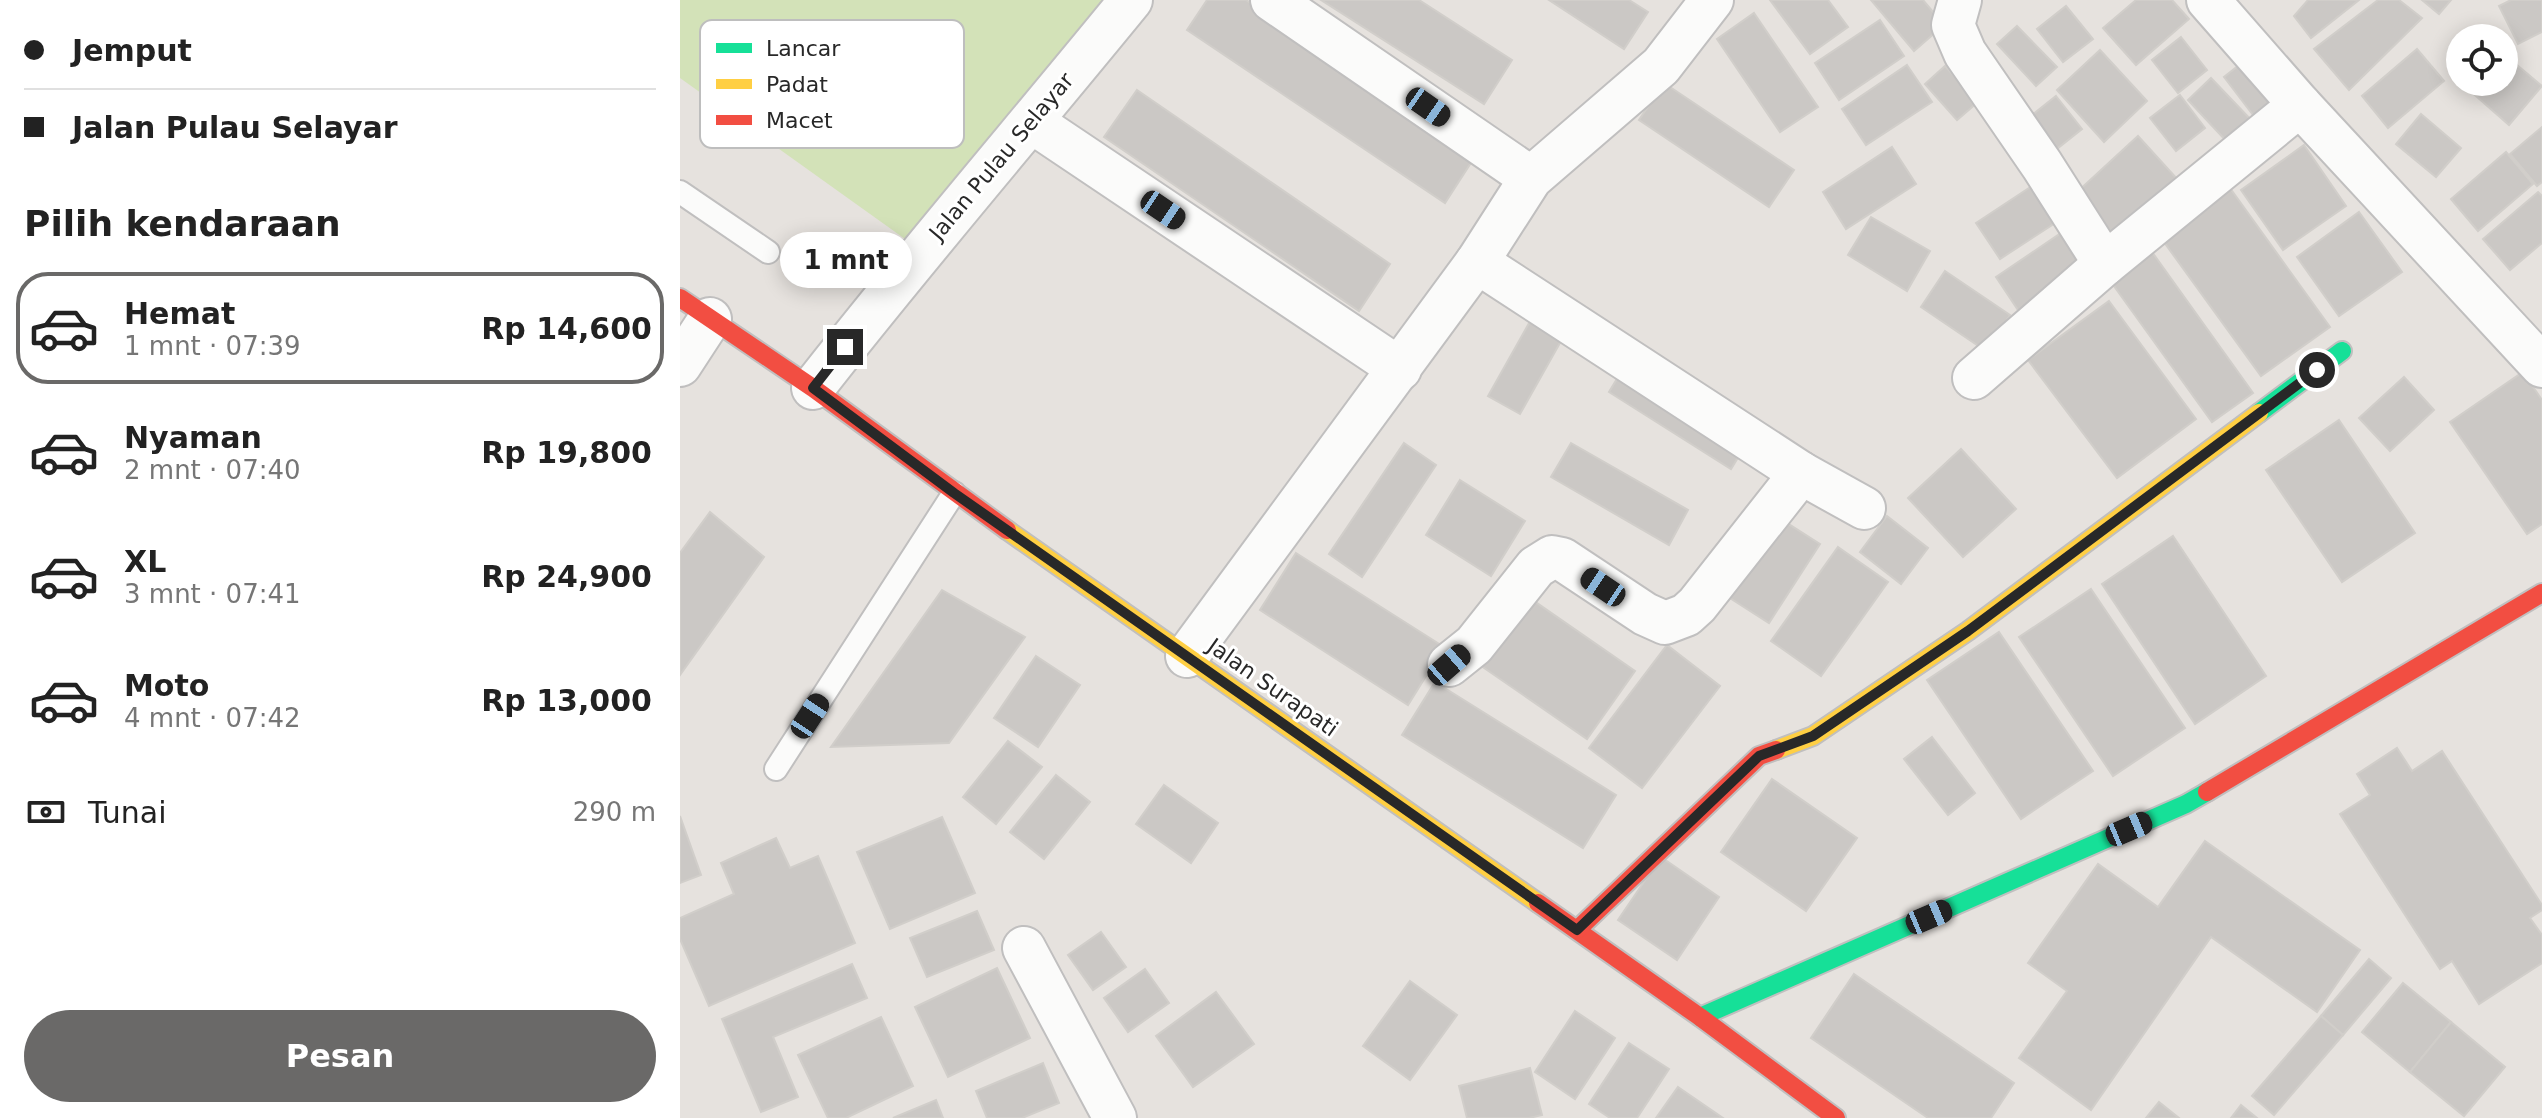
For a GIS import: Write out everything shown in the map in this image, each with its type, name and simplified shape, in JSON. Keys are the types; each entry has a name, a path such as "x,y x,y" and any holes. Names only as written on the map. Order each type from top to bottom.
{"main road":[{"name":"Jalan Surapati","path":"695,308 813,388 954,493 1700,1017 1836,1118"},
{"path":"1577,930 1759,756 1813,736 1968,631 2342,351"},
{"path":"1700,1017 2186,804 2542,593"}],"street":[{"name":"Jalan Pulau Selayar","path":"813,388 950,216 1032,122 1131,0"},
{"path":"1272,0 1531,178"},
{"path":"1960,0 1953,25 1965,53 2105,264"},
{"path":"2208,0 2300,105 2542,366"},
{"path":"1187,656 1400,369 1477,262 1531,178 1661,66 1706,2"},
{"path":"1974,378 2105,264 2300,105"},
{"path":"1032,122 1400,369"},
{"path":"1477,262 1801,473 1864,508"},
{"path":"680,365 695,308"},
{"path":"1449,665 1474,645 1536,567 1552,557 1562,559 1645,614 1665,623 1678,619 1697,605 1801,473"},
{"path":"1024,948 1115,1118"}],"lane":[{"path":"680,192 768,252"},
{"path":"776,769 954,493"}],"green space":[{"path":"680,0 1104,0 919,249 778,148 964,148 964,20 700,20 700,92 680,78"}],"building":[{"path":"1207,0 1246,0 1476,155 1445,203 1187,30"},
{"path":"1321,0 1419,0 1512,60 1484,104"},
{"path":"1549,0 1629,0 1648,12 1624,49"},
{"path":"1770,0 1828,0 1848,27 1810,54"},
{"path":"1871,0 1923,0 1944,25 1914,51"},
{"path":"2136,0 2172,0 2189,19 2136,65 2103,28"},
{"path":"2308,0 2359,0 2311,38 2294,16"},
{"path":"2378,0 2399,0 2422,18 2349,90 2314,49"},
{"path":"2422,0 2451,0 2439,14"},
{"path":"2511,0 2542,0 2542,32 2518,44 2518,24 2508,24 2499,6"},
{"path":"2066,6 2093,39 2063,62 2037,29"},
{"path":"1754,13 1818,107 1780,132 1717,39"},
{"path":"1880,20 1904,56 1839,100 1815,63"},
{"path":"2017,26 2057,67 2036,86 1997,44"},
{"path":"2181,37 2207,70 2178,93 2152,60"},
{"path":"2417,49 2444,81 2388,128 2362,96"},
{"path":"2100,50 2147,101 2104,142 2057,90"},
{"path":"2252,55 2288,103 2260,124 2224,77"},
{"path":"1907,65 1932,102 1866,145 1842,109"},
{"path":"1945,66 1978,102 1957,120 1925,84"},
{"path":"2518,66 2542,86 2509,125 2476,96 2518,96"},
{"path":"2211,78 2254,123 2230,145 2188,100"},
{"path":"1664,83 1794,170 1769,207 1639,120"},
{"path":"1137,90 1390,264 1359,311 1104,137"},
{"path":"2180,95 2205,128 2176,151 2150,118"},
{"path":"2056,96 2082,129 2053,152 2027,119"},
{"path":"2421,114 2461,148 2436,177 2396,144"},
{"path":"2542,127 2542,182 2537,186 2510,154"},
{"path":"2138,136 2178,180 2116,237 2076,193"},
{"path":"2304,145 2346,206 2283,250 2241,190"},
{"path":"1892,147 1916,184 1846,229 1823,192"},
{"path":"2506,152 2533,184 2478,231 2451,199"},
{"path":"2041,180 2066,216 2000,259 1976,223"},
{"path":"2230,188 2330,327 2261,376 2161,238"},
{"path":"2538,192 2542,196 2542,243 2510,270 2483,239"},
{"path":"2359,212 2402,272 2339,316 2297,257"},
{"path":"1871,217 1930,251 1907,291 1848,255"},
{"path":"2061,233 2085,270 2020,313 1996,277"},
{"path":"2147,245 2253,393 2212,422 2106,275"},
{"path":"1945,271 2010,315 1986,351 1921,307"},
{"path":"2109,301 2196,419 2117,478 2028,360"},
{"path":"1537,309 1569,327 1520,414 1488,396"},
{"path":"1623,369 1745,446 1731,469 1609,392"},
{"path":"2523,372 2542,400 2542,524 2527,534 2450,422"},
{"path":"2404,377 2434,410 2390,451 2359,418"},
{"path":"2339,420 2415,533 2342,582 2266,470"},
{"path":"1404,443 1436,465 1362,577 1329,554"},
{"path":"1571,443 1688,510 1669,545 1551,477"},
{"path":"1961,449 2016,509 1963,557 1908,498"},
{"path":"1460,480 1525,521 1491,576 1426,535"},
{"path":"710,512 764,557 680,675 680,553"},
{"path":"1773,514 1820,544 1769,623 1722,593"},
{"path":"1887,516 1928,548 1901,584 1860,552"},
{"path":"2173,536 2266,676 2195,724 2102,584"},
{"path":"1838,547 1888,582 1821,676 1771,641"},
{"path":"1296,553 1444,647 1408,705 1260,610"},
{"path":"2091,589 2185,728 2113,776 2019,637"},
{"path":"942,590 1025,637 949,743 831,747"},
{"path":"1521,592 1635,671 1587,739 1474,661"},
{"path":"1999,632 2093,771 2021,819 1927,680"},
{"path":"1667,645 1720,686 1642,788 1589,748"},
{"path":"1036,656 1080,685 1038,747 994,718"},
{"path":"1435,682 1616,795 1583,848 1402,735"},
{"path":"1932,737 1975,793 1948,815 1904,759"},
{"path":"1008,741 1042,767 996,824 963,797"},
{"path":"2397,748 2412,771 2442,751 2542,905 2542,910 2530,918 2542,935 2542,963 2479,1004 2452,961 2440,969 2340,814 2370,795 2357,774"},
{"path":"1056,775 1090,802 1044,859 1010,832"},
{"path":"1772,779 1857,838 1806,911 1721,852"},
{"path":"1164,785 1218,823 1191,863 1136,824"},
{"path":"680,816 701,875 680,883"},
{"path":"942,817 975,893 890,929 857,852"},
{"path":"776,838 790,868 818,856 855,943 709,1006 680,939 680,918 734,894 721,863"},
{"path":"2205,841 2360,950 2317,1012 2211,937 2091,1110 2019,1058 2067,991 2028,963 2098,864 2158,907"},
{"path":"1661,857 1719,897 1677,960 1618,920"},
{"path":"977,911 994,950 927,977 910,938"},
{"path":"1101,932 1126,967 1093,990 1068,955"},
{"path":"2369,959 2391,978 2343,1035 2321,1016"},
{"path":"852,964 867,998 773,1037 798,1097 761,1112 722,1019"},
{"path":"997,968 1030,1038 948,1077 915,1007"},
{"path":"1145,969 1169,1003 1128,1032 1104,998"},
{"path":"1854,974 2014,1083 1991,1118 1928,1118 1811,1038"},
{"path":"1410,981 1457,1015 1410,1080 1363,1046"},
{"path":"2403,983 2451,1022 2410,1072 2362,1032"},
{"path":"1216,992 1254,1044 1193,1087 1156,1036"},
{"path":"1575,1011 1615,1038 1575,1099 1535,1072"},
{"path":"2321,1016 2343,1035 2274,1115 2252,1096"},
{"path":"881,1017 913,1086 846,1118 828,1118 798,1055"},
{"path":"2451,1022 2505,1067 2464,1116 2410,1072"},
{"path":"1629,1043 1669,1069 1637,1118 1610,1118 1589,1104"},
{"path":"1043,1063 1059,1103 1022,1118 987,1118 976,1091"},
{"path":"1530,1068 1542,1115 1529,1118 1467,1118 1459,1086"},
{"path":"1678,1087 1723,1118 1656,1118"},
{"path":"936,1100 943,1118 893,1118"},
{"path":"2159,1102 2179,1118 2146,1118"},
{"path":"2241,1105 2257,1118 2231,1118"}],"traffic: fast":[{"path":"2259,413 2342,351"},
{"path":"1700,1017 2186,804 2207,792"}],"traffic: slow":[{"path":"1776,750 1813,736 1968,631 2259,413"},
{"path":"1007,530 1538,903"}],"traffic: jam":[{"path":"680,298 813,388 1007,530"},
{"path":"2207,792 2542,593"},
{"path":"1577,930 1759,756 1776,750"},
{"path":"1538,903 1836,1118"}],"route":[{"path":"845,347 813,388 954,493 1577,930 1759,756 1813,736 1968,631 2317,370"}]}
